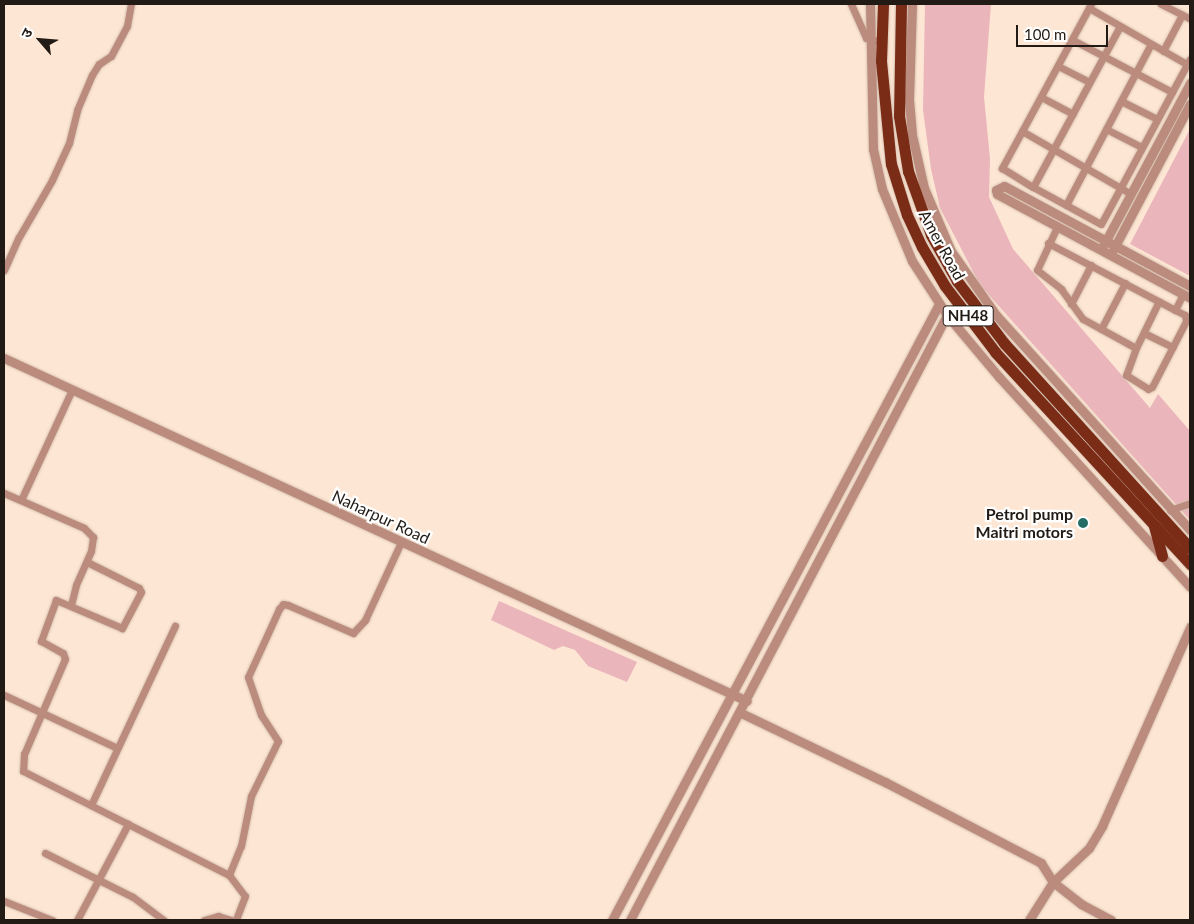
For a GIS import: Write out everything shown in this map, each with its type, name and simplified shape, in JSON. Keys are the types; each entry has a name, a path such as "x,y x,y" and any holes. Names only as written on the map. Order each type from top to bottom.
{"highway":[{"name":"Amer Road","path":"882,4 883,114 890,164 906,215 922,246 945,286 996,353 1190,564"},
{"name":"Amer Road","path":"901,4 899,116 908,171 931,235 957,281 1004,343 1189,546"},
{"path":"1153,524 1162,556"}],"street":[{"path":"4,270 19,236 52,180 92,75 99,64 111,56 127,26 131,4"},
{"path":"851,4 868,40"},
{"path":"870,4 868,40 873,149 882,189 912,261 947,315 1190,587"},
{"path":"912,4 909,100 912,135 924,188 939,228 983,299 1170,510 1190,530"},
{"path":"1160,4 1190,19"},
{"path":"1090,6 1120,26 1163,51 1189,63 1101,224 1002,169 1090,6"},
{"path":"1163,51 1182,15"},
{"path":"1033,187 1120,26"},
{"path":"868,40 881,42"},
{"path":"1073,40 1172,92"},
{"path":"1066,205 1151,44"},
{"path":"1058,66 1089,82"},
{"path":"1101,251 1190,83"},
{"path":"1041,97 1073,114"},
{"path":"1121,101 1157,119"},
{"path":"1110,256 1190,104"},
{"path":"1106,130 1142,147"},
{"path":"1022,131 1131,194"},
{"path":"1175,310 1187,296 997,194 996,190 1004,186 1190,286"},
{"path":"1057,227 1037,270 1061,289 1083,319 1136,348"},
{"path":"1048,243 1091,265 1159,301 1175,310 1185,315 1186,321 1150,389 1126,375 1136,348 1159,301"},
{"path":"1071,304 1091,265"},
{"path":"1101,329 1125,283"},
{"path":"612,920 939,304"},
{"path":"630,920 741,713 947,315"},
{"path":"1144,333 1173,347"},
{"name":"Naharpur Road","path":"4,358 71,392 746,702"},
{"path":"21,500 71,392"},
{"path":"4,493 89,531 93,542 87,562 76,585 71,605"},
{"path":"1170,510 1190,503"},
{"path":"229,875 241,846 251,796 278,742 261,715 248,677 279,609 283,604 288,605 353,633 365,620 401,542"},
{"path":"87,562 139,588 140,594 122,628 56,600 42,636 43,643 62,653 65,659 24,754 24,771 229,875 245,896 236,920"},
{"path":"91,806 175,626"},
{"path":"1029,920 1053,882 1089,848 1102,826 1190,626"},
{"path":"4,695 117,748"},
{"path":"741,713 885,782 1041,863 1053,882 1081,904 1111,920"},
{"path":"77,920 97,878 128,824"},
{"path":"45,853 139,901 164,920"},
{"path":"4,901 52,920"},
{"path":"204,920 218,916 231,920"}],"shaded area":[{"path":"925,4 991,4 984,97 990,159 989,197 1013,249 1150,408 1158,394 1190,431 1190,520 980,285 940,208 931,169 923,110"},
{"path":"1190,129 1190,276 1130,244"},
{"path":"499,601 637,662 627,682 588,666 575,650 563,646 554,650 491,620"}],"place":[{"name":"Petrol pump Maitri motors","path":"1083,523"}]}
